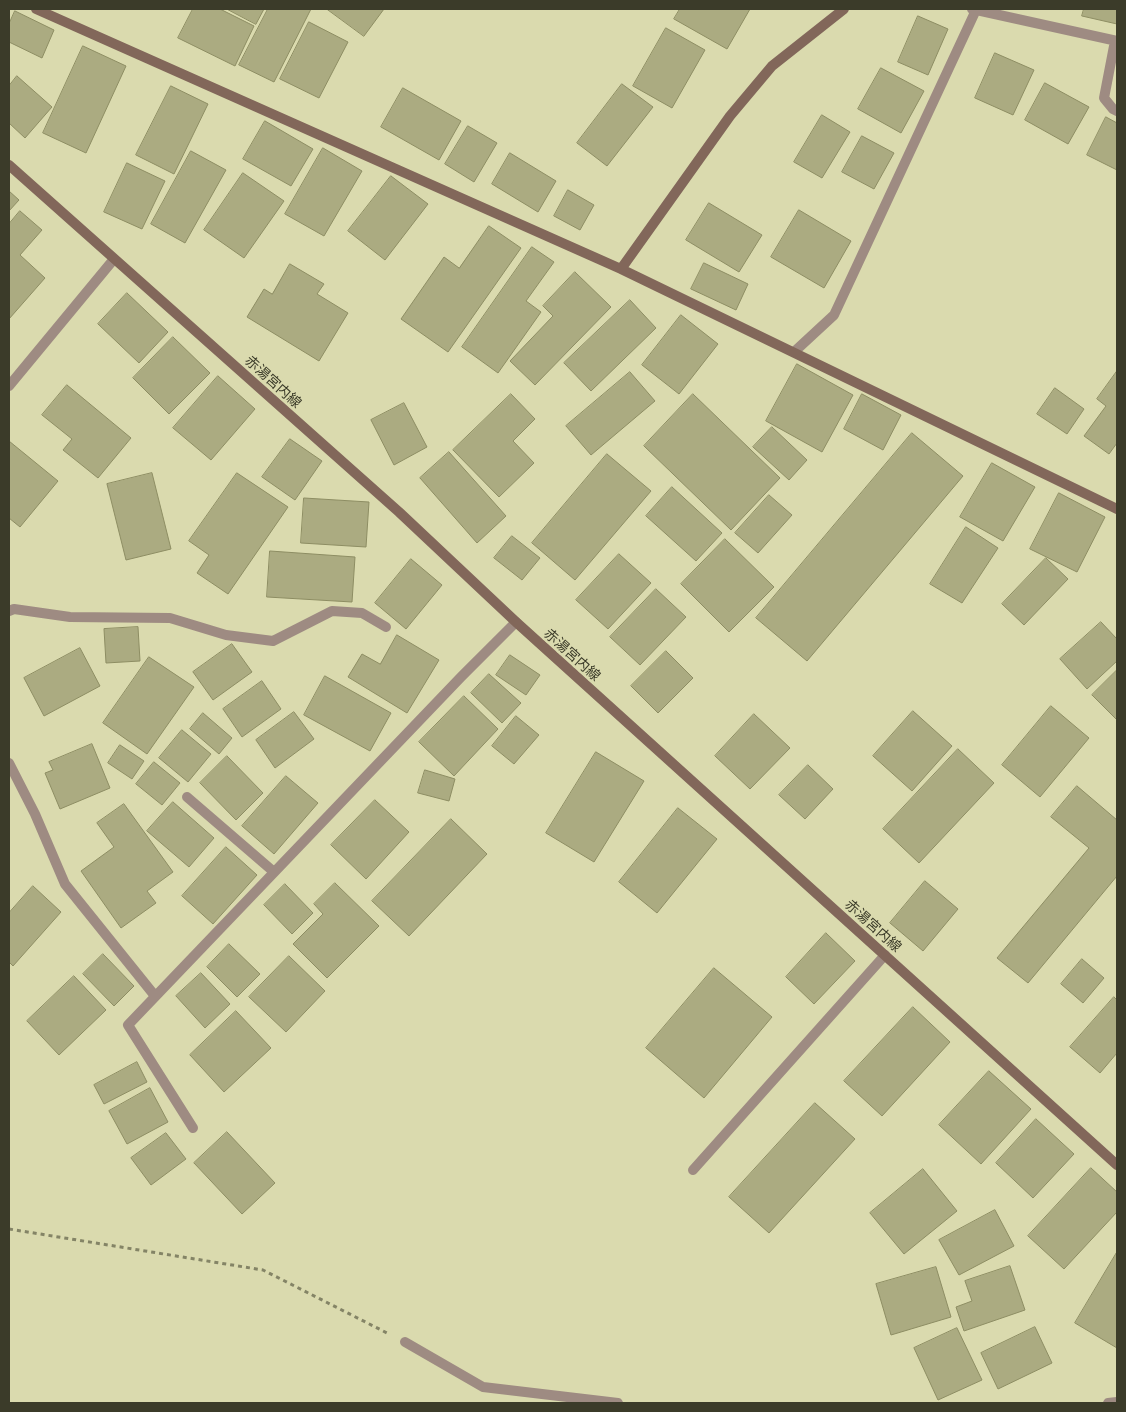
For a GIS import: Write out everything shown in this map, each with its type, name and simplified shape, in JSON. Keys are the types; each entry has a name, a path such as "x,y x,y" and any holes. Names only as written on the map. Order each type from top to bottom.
{"street":[{"path":"36,9 621,269 1117,509"},
{"path":"621,269 730,116 772,66 844,9"},
{"path":"794,352 834,315 974,10 1116,41 1104,98 1117,111"},
{"name":"赤湯宮内線","path":"9,165 399,512 516,622 1117,1165"},
{"path":"9,386 114,259"},
{"path":"9,611 14,609 70,617 170,618 226,635 273,641 332,611 362,613 386,627"},
{"path":"193,1128 128,1025 516,622"},
{"path":"9,764 35,814 66,884 156,996"},
{"path":"186,797 274,872"},
{"path":"693,1170 885,955"},
{"path":"405,1342 483,1387 618,1403"},
{"path":"1108,1403 1117,1402"}],"path":[{"path":"9,1229 263,1270 405,1342"}],"building":[{"path":"193,9 220,9 254,26 235,66 178,38"},
{"path":"227,9 264,9 256,24"},
{"path":"268,9 311,9 274,82 239,65"},
{"path":"327,9 384,9 364,36"},
{"path":"680,9 750,9 727,49 674,19"},
{"path":"1084,9 1117,9 1117,24 1082,16"},
{"path":"15,11 54,30 42,58 9,42 9,24"},
{"path":"918,16 948,29 928,75 898,62"},
{"path":"309,22 348,42 319,98 280,79"},
{"path":"666,28 705,50 672,108 633,86"},
{"path":"83,46 126,66 86,153 43,133"},
{"path":"995,53 1034,70 1013,115 975,98"},
{"path":"881,68 924,91 901,133 858,109"},
{"path":"17,76 52,107 25,138 9,123 9,86"},
{"path":"1045,83 1089,107 1068,144 1025,120"},
{"path":"622,84 653,107 607,166 577,143"},
{"path":"171,86 208,104 174,174 136,155"},
{"path":"403,88 461,121 439,160 381,127"},
{"path":"822,115 850,132 822,178 794,162"},
{"path":"1106,117 1117,123 1117,170 1087,155"},
{"path":"265,121 313,149 291,186 243,159"},
{"path":"468,126 497,143 474,182 445,164"},
{"path":"862,136 894,153 874,189 842,172"},
{"path":"323,148 362,171 324,236 285,214"},
{"path":"191,151 226,170 185,243 151,224"},
{"path":"510,153 556,181 538,212 492,184"},
{"path":"127,163 165,181 142,229 104,212"},
{"path":"243,173 284,201 244,258 204,230"},
{"path":"391,176 428,204 385,260 348,231"},
{"path":"568,190 594,205 580,230 554,216"},
{"path":"9,191 19,200 9,211"},
{"path":"709,203 762,235 739,272 686,240"},
{"path":"799,210 851,241 824,288 771,257"},
{"path":"20,211 42,230 20,255 45,278 9,319 9,224"},
{"path":"489,226 521,248 448,352 401,319 444,257 459,268"},
{"path":"532,247 554,262 526,301 541,312 498,373 462,347"},
{"path":"704,263 748,284 736,310 691,289"},
{"path":"290,264 324,284 317,294 348,313 319,361 247,317 264,289 272,294"},
{"path":"575,272 611,307 535,385 510,361 553,316 543,306"},
{"path":"127,293 168,332 139,363 98,324"},
{"path":"630,300 656,328 591,391 564,363"},
{"path":"681,315 718,344 679,394 642,365"},
{"path":"173,337 210,373 169,414 133,378"},
{"path":"797,364 853,395 822,452 766,421"},
{"path":"1117,371 1117,443 1109,454 1084,436 1106,406 1097,399"},
{"path":"630,372 655,401 591,455 566,426"},
{"path":"218,376 255,409 211,460 173,428"},
{"path":"67,385 131,438 98,478 63,450 72,439 42,415"},
{"path":"1055,388 1084,409 1067,434 1037,414"},
{"path":"511,394 535,419 513,441 534,463 499,497 453,450"},
{"path":"693,394 780,478 731,530 644,446"},
{"path":"862,394 901,415 883,450 844,429"},
{"path":"404,403 427,447 394,465 371,420"},
{"path":"772,427 807,460 789,480 753,447"},
{"path":"912,433 963,476 807,661 756,618"},
{"path":"290,439 322,461 295,500 262,477"},
{"path":"9,441 58,481 20,527 9,518"},
{"path":"449,452 506,516 477,543 420,478"},
{"path":"607,454 651,491 575,580 532,543"},
{"path":"992,463 1035,487 1003,541 960,517"},
{"path":"152,473 171,549 126,560 107,484"},
{"path":"237,473 288,507 228,594 197,573 209,555 189,541"},
{"path":"672,487 722,533 696,561 646,516"},
{"path":"1059,493 1105,517 1077,572 1030,549"},
{"path":"769,495 792,515 758,553 735,533"},
{"path":"304,498 369,502 366,547 301,543"},
{"path":"966,527 998,548 962,603 930,584"},
{"path":"512,536 540,558 522,580 494,558"},
{"path":"725,539 774,587 729,632 681,584"},
{"path":"270,551 355,557 352,602 267,597"},
{"path":"619,554 651,583 608,629 576,600"},
{"path":"1046,558 1068,579 1024,625 1002,604"},
{"path":"411,559 442,585 406,629 375,603"},
{"path":"656,589 686,617 640,665 610,637"},
{"path":"1101,622 1117,639 1117,661 1087,689 1060,659"},
{"path":"138,627 140,661 106,663 104,629"},
{"path":"397,635 439,660 407,713 348,677 362,654 380,664"},
{"path":"232,644 252,672 213,700 193,672"},
{"path":"80,648 100,686 44,716 24,678"},
{"path":"666,651 693,678 658,713 631,686"},
{"path":"510,655 540,675 526,695 496,675"},
{"path":"149,657 194,687 147,754 103,723"},
{"path":"1117,670 1117,720 1092,695"},
{"path":"489,674 521,703 502,723 471,693"},
{"path":"325,676 391,713 370,751 304,715"},
{"path":"262,681 281,709 242,737 223,709"},
{"path":"464,696 498,729 454,776 419,742"},
{"path":"1051,706 1089,738 1040,797 1002,765"},
{"path":"913,711 952,746 912,791 873,756"},
{"path":"294,712 314,739 275,768 256,740"},
{"path":"203,713 232,738 219,754 190,729"},
{"path":"754,714 790,748 750,789 715,756"},
{"path":"516,716 539,735 514,764 492,746"},
{"path":"182,730 211,754 188,782 159,758"},
{"path":"92,744 110,788 60,809 45,773 53,770 49,762"},
{"path":"120,745 144,761 132,779 108,763"},
{"path":"958,749 994,783 919,863 883,829"},
{"path":"596,752 644,781 594,862 546,833"},
{"path":"227,756 263,793 236,820 200,783"},
{"path":"154,762 180,783 162,805 136,784"},
{"path":"808,765 833,789 805,819 779,795"},
{"path":"425,770 455,779 449,801 418,793"},
{"path":"286,776 318,803 274,854 242,826"},
{"path":"1077,786 1117,820 1117,876 1028,983 997,958 1089,848 1051,817"},
{"path":"375,800 409,832 366,879 331,845"},
{"path":"173,802 214,838 189,867 147,831"},
{"path":"124,804 173,872 147,891 156,903 121,928 81,871 114,847 97,823"},
{"path":"678,808 717,839 657,913 619,882"},
{"path":"451,819 487,854 409,936 372,901"},
{"path":"226,847 257,875 213,924 182,896"},
{"path":"925,881 958,909 923,951 890,923"},
{"path":"335,883 379,926 327,978 293,944 323,914 314,904"},
{"path":"285,884 313,913 292,934 264,905"},
{"path":"33,886 61,912 13,966 9,962 9,913"},
{"path":"826,933 855,961 814,1004 786,977"},
{"path":"229,944 260,974 237,997 207,967"},
{"path":"103,954 134,986 114,1006 83,974"},
{"path":"289,956 325,991 286,1032 249,997"},
{"path":"1082,959 1104,978 1083,1003 1061,984"},
{"path":"714,968 772,1017 704,1098 646,1048"},
{"path":"201,973 230,1004 205,1028 176,996"},
{"path":"74,976 106,1010 59,1055 27,1021"},
{"path":"1114,997 1117,1000 1117,1053 1100,1073 1070,1047"},
{"path":"913,1007 950,1042 882,1116 844,1081"},
{"path":"236,1011 271,1048 224,1092 190,1055"},
{"path":"137,1062 147,1082 104,1104 94,1085"},
{"path":"989,1071 1031,1109 981,1164 939,1125"},
{"path":"150,1088 168,1122 127,1144 109,1111"},
{"path":"815,1103 855,1139 769,1233 729,1197"},
{"path":"1036,1119 1074,1154 1033,1198 996,1163"},
{"path":"227,1132 275,1183 242,1214 194,1163"},
{"path":"166,1133 186,1159 151,1185 131,1158"},
{"path":"1091,1168 1117,1192 1117,1212 1064,1269 1028,1236"},
{"path":"923,1169 957,1211 904,1254 870,1213"},
{"path":"995,1210 1014,1246 959,1275 939,1240"},
{"path":"1117,1252 1117,1348 1075,1323"},
{"path":"1010,1266 1025,1310 964,1331 956,1307 972,1301 965,1281"},
{"path":"936,1267 951,1317 891,1335 876,1284"},
{"path":"1035,1327 1052,1363 998,1389 981,1353"},
{"path":"957,1328 982,1380 938,1400 914,1348"}]}
